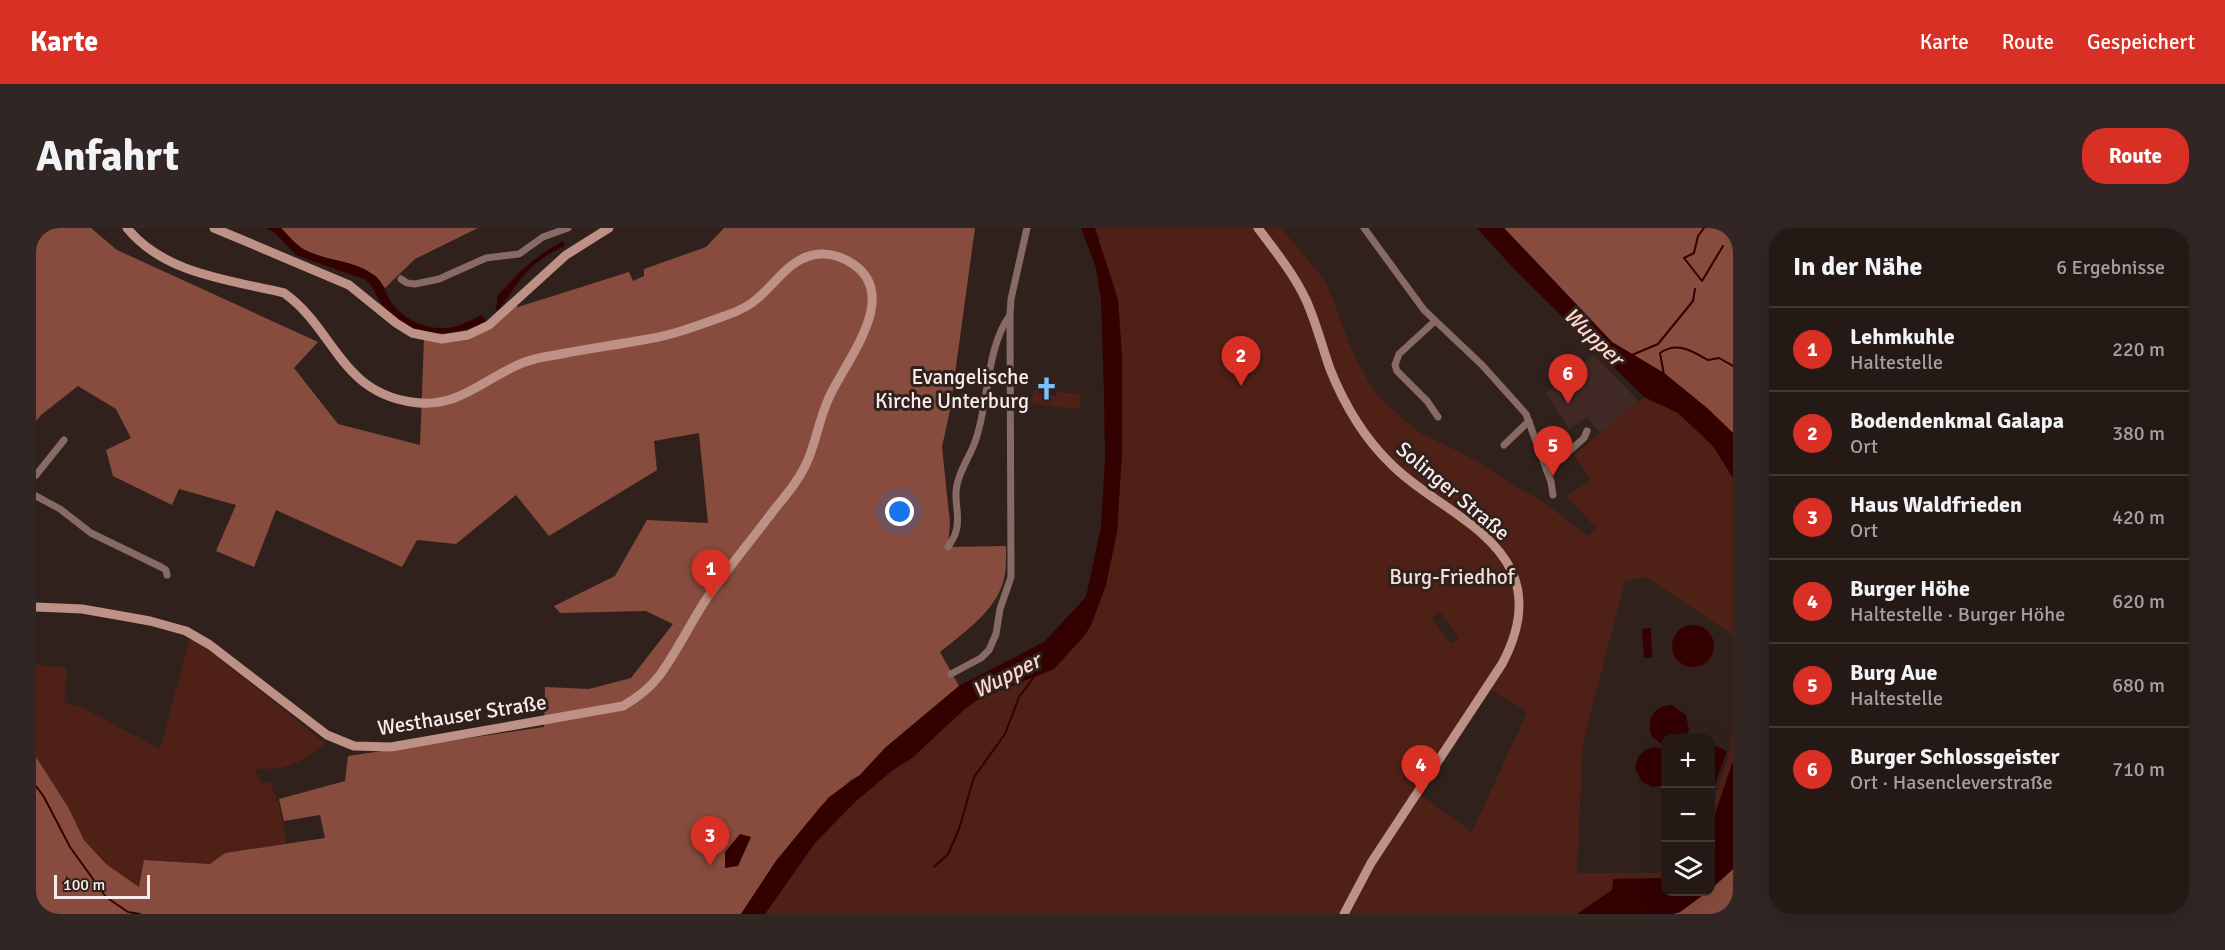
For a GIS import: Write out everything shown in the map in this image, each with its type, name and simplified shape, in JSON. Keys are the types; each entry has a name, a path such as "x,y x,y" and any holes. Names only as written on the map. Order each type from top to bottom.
{"main road":[{"name":"Westhauser Straße","path":"36,607 94,611 150,621 186,632 210,645 320,730 354,746 391,747 623,706 641,695 660,674 709,596 796,482 807,463 826,403 872,313 871,285 859,268 837,256 812,255 792,265 757,299 735,312 651,339 536,359 518,365 458,398 443,402 420,403 397,399 368,386 341,361 298,303 284,293 172,264 149,250 127,228"},
{"path":"214,228 349,285 412,333 447,339 468,335 489,325 566,255 609,228"},
{"name":"Solinger Straße","path":"1258,228 1302,291 1339,390 1368,439 1408,480 1487,538 1502,554 1518,591 1518,614 1513,641 1502,664 1371,863 1344,914"}],"street":[{"path":"400,279 414,284 439,279 486,258 523,253 543,237 568,228"},
{"path":"951,674 981,658 989,650 996,634 1000,609 1011,577 1010,315 1011,299 1027,228"},
{"path":"1364,228 1416,300 1521,407 1529,421 1551,482 1553,495"},
{"path":"948,548 957,528 957,484 976,440 985,406 993,358 1003,326 1010,315"},
{"path":"1435,321 1399,354 1395,365 1397,371 1427,400 1438,417"},
{"path":"1504,445 1529,421"},
{"path":"1547,471 1584,438 1587,431"},
{"path":"36,475 64,440"},
{"path":"36,496 60,509 91,532 166,570 167,575"}],"shaded area":[{"path":"36,228 91,228 117,250 318,342 294,368 338,424 420,445 424,339 452,342 464,340 484,331 516,305 518,307 629,272 633,281 644,276 644,269 706,247 724,228 975,228 950,410 942,447 950,523 948,547 1006,546 1006,562 1003,583 990,607 975,623 940,652 959,686 885,748 860,775 821,806 776,861 741,914 36,914 36,757 68,807 84,840 106,864 139,887 144,860 210,864 225,853 325,838 320,815 284,821 279,799 345,781 348,756 544,727 545,687 589,689 631,678 673,624 646,611 560,613 554,606 615,576 647,520 708,523 699,433 654,441 657,470 549,536 516,495 456,544 417,540 402,567 276,510 254,567 216,551 236,505 179,489 172,505 113,476 106,450 131,438 116,409 78,386 36,421"},
{"path":"281,228 478,228 415,259 385,288 367,272 357,267 316,255 302,248"},
{"path":"1504,228 1733,228 1733,433 1707,408 1664,373 1612,342"},
{"path":"1594,355 1638,401 1601,433 1587,417 1569,429 1546,393"},
{"path":"1733,869 1733,914 1673,914 1680,912 1702,896 1715,896 1715,885"}],"green space":[{"name":"Burg-Friedhof","path":"1095,228 1281,228 1326,282 1353,353 1380,398 1418,432 1466,455 1547,505 1588,536 1596,528 1567,496 1591,480 1574,455 1644,397 1678,413 1713,446 1733,478 1733,635 1646,577 1625,581 1583,742 1577,873 1656,873 1661,871 1661,878 1614,879 1612,890 1577,914 765,914 815,843 855,802 893,770 912,758 977,700 1054,669 1085,635 1106,585 1117,532 1122,453 1122,356 1118,300","holes":["1440,612 1459,638 1451,644 1432,618","1491,690 1527,712 1472,832 1421,795"]},
{"path":"1033,390 1038,391 1038,394 1056,396 1057,392 1081,394 1079,409 1031,404"},
{"path":"190,638 210,651 325,743 306,758 290,765 255,769 261,783 269,782 279,804 286,844 225,853 210,864 145,860 139,887 106,864 84,840 68,807 36,757 36,665 64,667 67,670 64,702 85,709 160,749"},
{"path":"1733,722 1733,761 1715,814 1715,795 1731,749"}],"water":[{"path":"265,228 281,228 295,243 313,254 366,270 380,281 397,309 420,324 448,328 482,315 486,322 464,330 441,333 430,333 408,326 381,303 366,280 296,255 274,232"},
{"name":"Wupper","path":"1081,228 1095,228 1118,300 1122,356 1122,453 1117,532 1106,585 1091,625 1085,635 1054,669 977,700 966,708 912,758 893,770 855,802 815,843 765,914 741,914 776,861 829,797 860,775 885,748 959,686 1044,642 1086,597 1101,527 1105,461 1101,300 1096,268"},
{"name":"Wupper","path":"1477,228 1504,228 1612,342 1664,373 1707,408 1733,433 1733,478 1713,446 1678,413 1644,397 1516,271"},
{"path":"563,241 565,246 552,252 526,273 498,311 495,308 497,297 512,280 535,259"},
{"path":"1693,625 1708,631 1714,646 1708,661 1693,667 1678,661 1672,646 1678,631"},
{"path":"1651,628 1652,658 1644,658 1642,629"},
{"path":"1672,705 1686,715 1689,729 1687,734 1661,734 1661,743 1652,737 1650,725 1656,711"},
{"path":"1715,746 1727,751 1715,785"},
{"path":"1654,747 1661,749 1661,786 1652,787 1642,782 1635,769 1640,755"},
{"path":"1733,761 1733,869 1715,885 1715,842 1715,814"},
{"path":"740,834 751,837 738,866 725,868 725,852"},
{"path":"1661,878 1661,896 1702,896 1680,912 1673,914 1577,914 1612,890 1613,879"}],"waterway":[{"path":"1704,228 1698,236 1694,253 1684,258 1702,281 1723,246"},
{"name":"Wupper","path":"1632,355 1658,344 1693,301 1695,289"},
{"path":"1664,375 1660,353 1672,348 1684,349 1708,360 1719,358 1733,366"},
{"name":"Wupper","path":"934,867 948,854 959,829 974,777 1005,734 1019,697 1034,677"},
{"path":"36,786 70,847 106,897 128,912 140,914"}],"place":[{"name":"Bodendenkmal Galapa","path":"1241,386"},
{"name":"Evangelische Kirche Unterburg","path":"1047,389"},
{"name":"Burger Schlossgeister","path":"1568,404"},
{"name":"Burg Aue","path":"1553,476"},
{"name":"Lehmkuhle","path":"711,599"},
{"name":"Burger Höhe","path":"1421,795"},
{"name":"Haus Waldfrieden","path":"710,866"}]}
